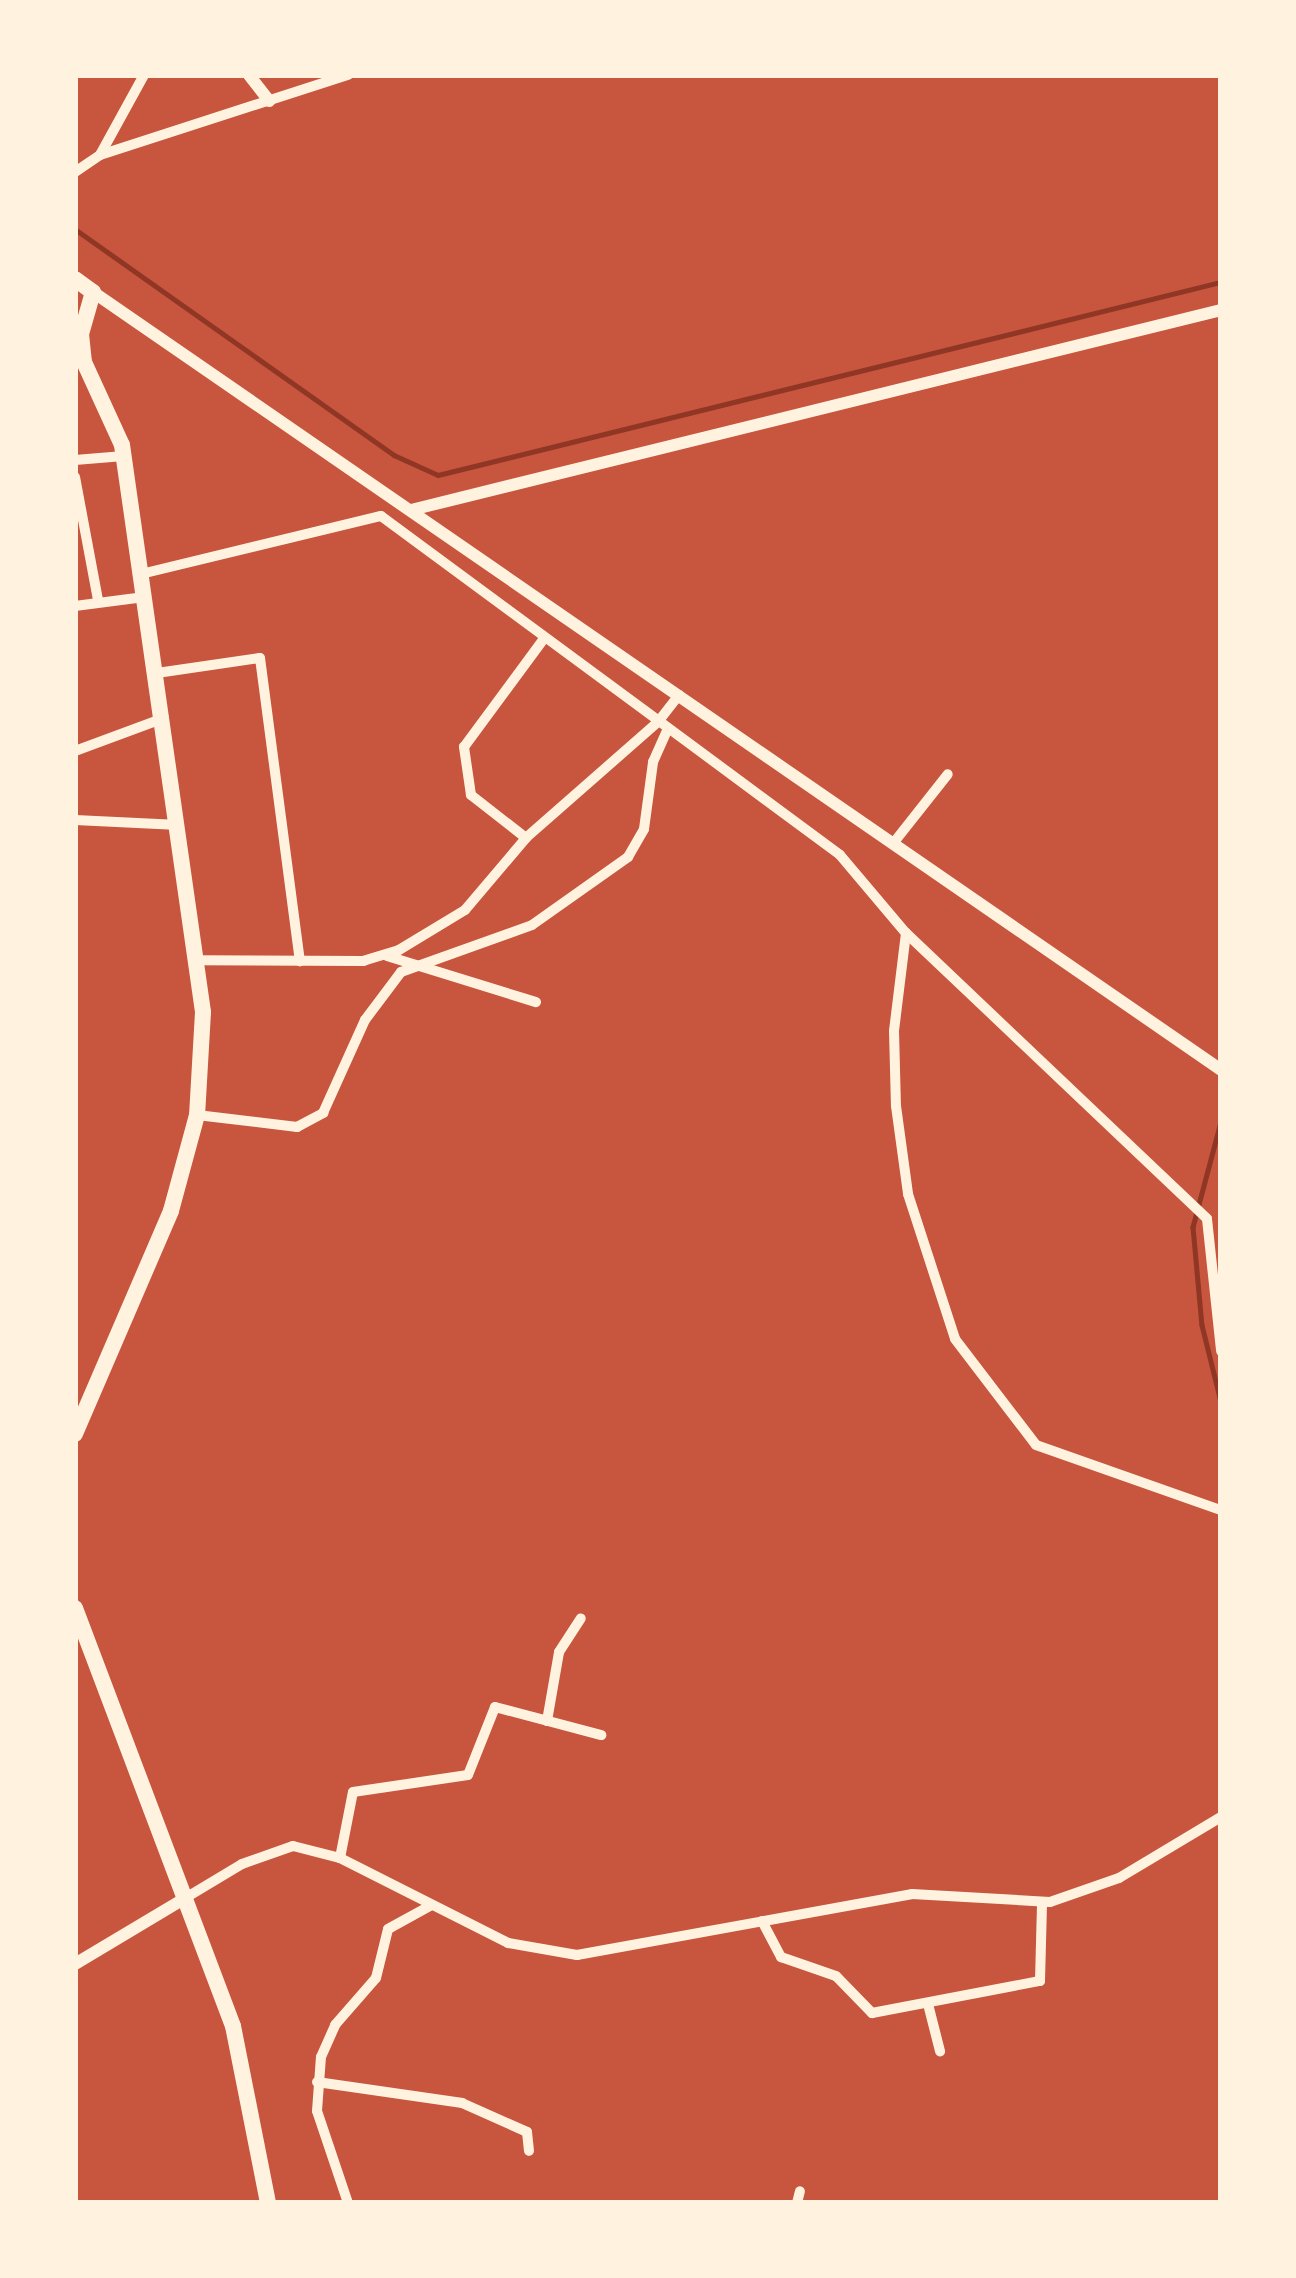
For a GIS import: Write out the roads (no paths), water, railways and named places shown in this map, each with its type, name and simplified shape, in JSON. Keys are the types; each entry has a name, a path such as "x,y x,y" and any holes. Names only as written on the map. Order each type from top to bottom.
{"main road":[{"path":"75,279 93,292 81,334 84,362 124,456 197,960 197,1115 171,1211 75,1434"},
{"path":"75,1608 80,1641 250,2079 268,2203"}],"street":[{"path":"100,155 144,75"},
{"path":"249,75 269,100"},
{"path":"75,172 100,155 348,75"},
{"path":"93,292 896,841 1221,1070"},
{"path":"411,510 1221,310"},
{"path":"75,460 124,456"},
{"path":"75,477 98,600"},
{"path":"141,574 381,516 840,855 906,933 1207,1220 1221,1351"},
{"path":"75,607 98,600 144,597"},
{"path":"526,838 471,795 464,747 543,640"},
{"path":"157,673 260,658 300,961"},
{"path":"197,1115 277,1127 310,1123 333,1100 375,1003 411,967 532,925 628,856 644,829 663,724 680,695"},
{"path":"75,751 164,718"},
{"path":"197,960 387,956 464,910 526,838 663,724"},
{"path":"896,841 943,778"},
{"path":"75,820 180,825"},
{"path":"906,933 894,1031 896,1106 908,1194 955,1339 1036,1445 1221,1510"},
{"path":"387,956 536,1002"},
{"path":"547,1721 559,1652 581,1618"},
{"path":"340,1858 353,1792 468,1775 495,1707 602,1735"},
{"path":"75,1964 182,1900 271,1852 293,1846 340,1858 508,1942 577,1955 929,1893 1042,1902 1119,1878 1221,1817"},
{"path":"762,1922 781,1957 836,1976 862,2009 928,2005 1040,1981 1042,1902"},
{"path":"348,2203 317,2110 317,2082 335,2025 376,1978 388,1929 430,1906"},
{"path":"928,2005 940,2051"},
{"path":"317,2082 462,2103 527,2132 529,2151"}],"waterway":[{"path":"75,229 394,455 438,475 1221,282"},
{"path":"1221,1122 1193,1227 1202,1325 1221,1402"},
{"path":"1221,1734 1221,1789"}]}
